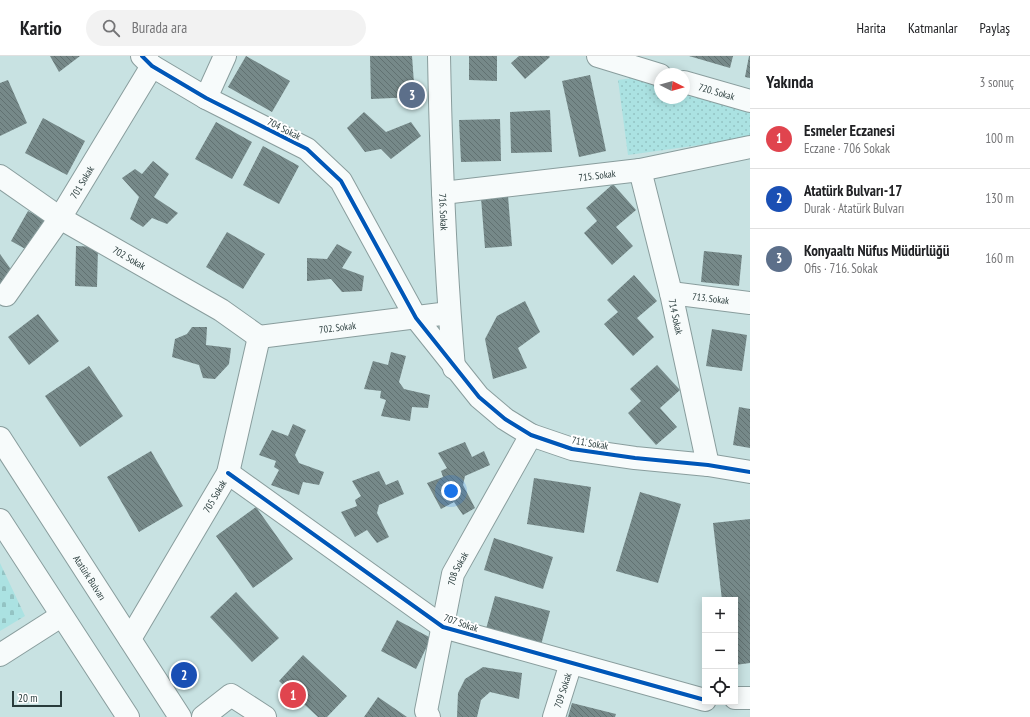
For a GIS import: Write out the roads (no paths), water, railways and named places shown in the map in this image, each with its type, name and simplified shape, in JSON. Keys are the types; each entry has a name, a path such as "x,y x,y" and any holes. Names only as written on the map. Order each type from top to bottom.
{"street":[{"path":"206,98 225,56"},
{"name":"716. Sokak","path":"439,56 443,192 449,313 454,368"},
{"path":"598,56 630,61 654,72"},
{"name":"704 Sokak","path":"147,61 206,98 307,149 341,181 416,318 454,368"},
{"name":"701 Sokak","path":"6,295 60,218 147,61"},
{"name":"720. Sokak","path":"690,84 750,101"},
{"name":"715. Sokak","path":"443,192 640,170 750,147"},
{"name":"714 Sokak","path":"640,170 670,293 708,464"},
{"name":"702 Sokak","path":"0,176 60,218 222,310 260,337"},
{"name":"713. Sokak","path":"670,293 750,303"},
{"name":"702. Sokak","path":"260,337 449,313"},
{"name":"705 Sokak","path":"130,639 228,473 260,337"},
{"name":"711. Sokak","path":"454,368 479,397 505,419 531,434 572,449 635,458 708,464 750,472"},
{"name":"708 Sokak","path":"429,717 426,711 453,574 531,434"},
{"name":"Atatürk Bulvarı","path":"0,438 180,717"},
{"name":"707 Sokak","path":"228,473 443,627 702,699"},
{"path":"0,520 128,717"},
{"path":"0,655 61,616"},
{"name":"709 Sokak","path":"554,717 571,663"},
{"path":"203,717 231,695 265,717"},
{"path":"738,698 750,698"}],"place":[{"name":"Konyaaltı Nüfus Müdürlüğü","path":"412,95"},
{"name":"Atatürk Bulvarı-17","path":"184,675"},
{"name":"Esmeler Eczanesi","path":"293,695"}]}
